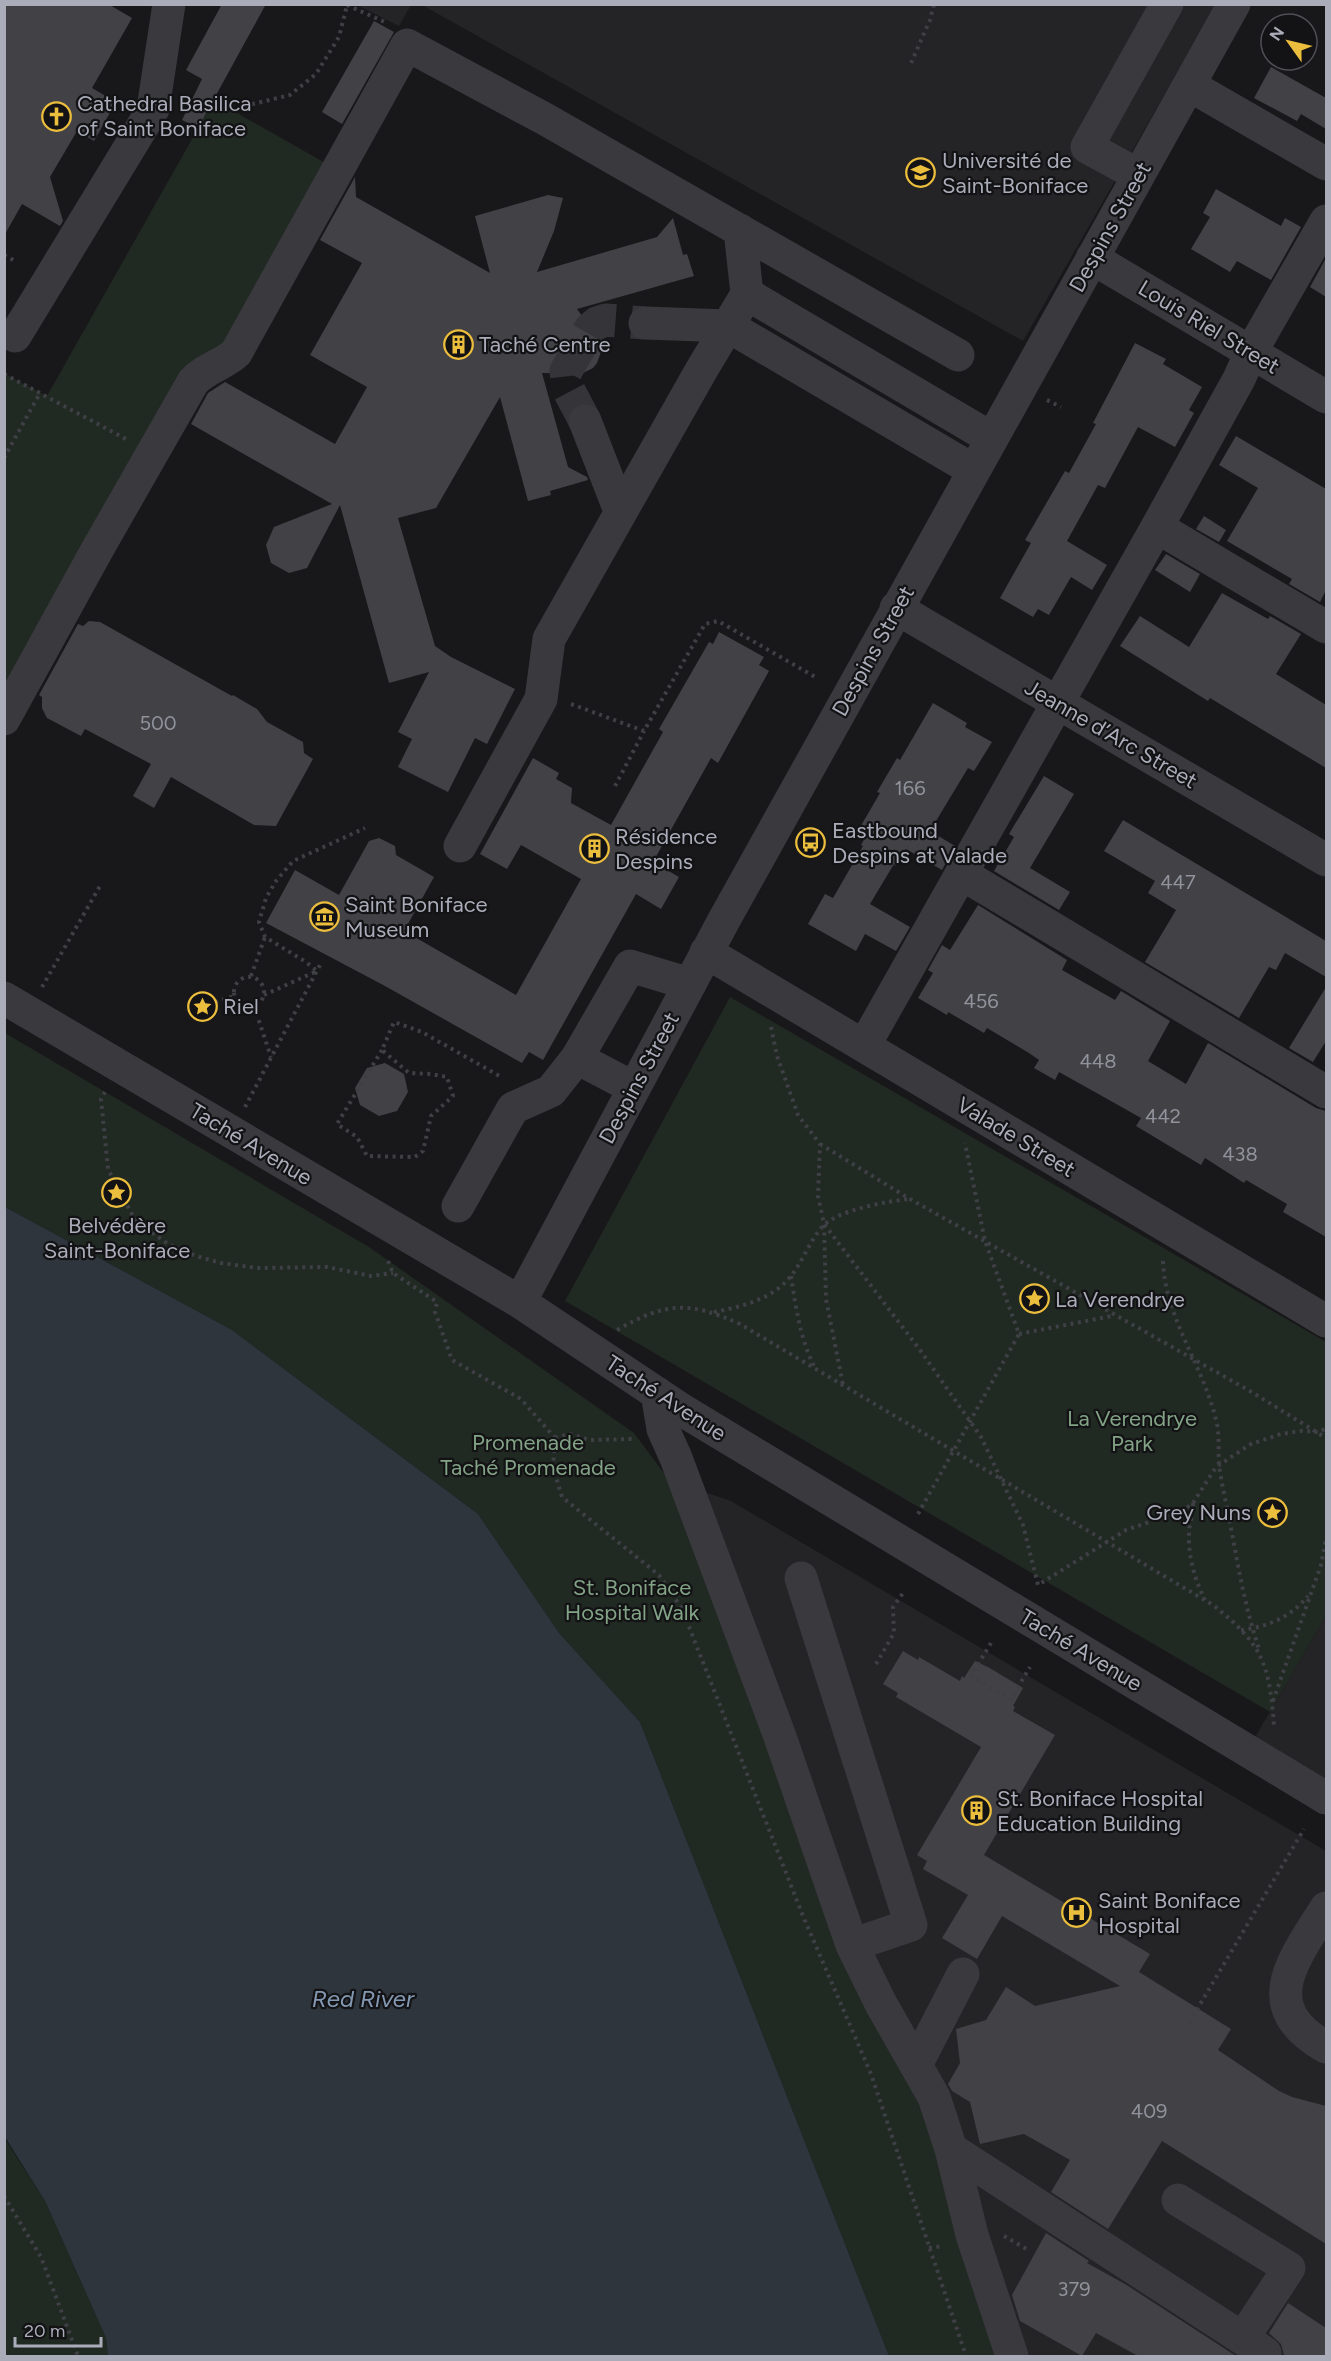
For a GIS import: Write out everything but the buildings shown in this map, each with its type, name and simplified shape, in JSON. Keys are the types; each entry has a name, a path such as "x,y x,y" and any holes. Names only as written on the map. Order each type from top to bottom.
{"street":[{"path":"15,336 153,109 169,4"},
{"path":"1138,175 1087,147 1167,4"},
{"name":"Despins Street","path":"519,1302 706,952 1234,4"},
{"path":"4,719 152,453 199,374 230,359 236,353 407,45 545,119 958,355"},
{"path":"1189,85 1326,164"},
{"path":"864,1046 1157,527 1239,379 1251,352 1326,221"},
{"path":"728,224 747,294 992,438"},
{"path":"728,224 728,326"},
{"name":"Louis Riel Street","path":"1092,258 1326,397"},
{"path":"460,846 541,699 549,639 747,294"},
{"path":"645,323 728,326 973,470"},
{"path":"585,421 621,511"},
{"path":"1157,527 1326,627"},
{"name":"Jeanne d’Arc Street","path":"896,608 1326,860"},
{"path":"962,874 1326,1092"},
{"name":"Valade Street","path":"706,952 1326,1321"},
{"path":"458,1206 513,1108 551,1091 576,1058 630,966 690,984"},
{"name":"Taché Avenue","path":"4,998 519,1302 657,1393 1326,1798"},
{"path":"576,1058 634,1088"},
{"path":"657,1393 663,1428 779,1734 852,1945 880,2004 934,2097 951,2150 972,2235 1012,2356"},
{"path":"801,1578 911,1925 852,1945"},
{"path":"1326,1908 1294,1959 1288,1976 1286,1993 1287,2009 1293,2020 1302,2031 1326,2047"},
{"path":"916,2065 963,1974"},
{"path":"951,2150 1253,2347 1289,2268 1178,2200"}],"path":[{"path":"910,63 930,20 934,4"},
{"path":"203,100 224,111 290,95 316,74 339,37 347,5 380,19 398,30 407,45"},
{"path":"4,255 17,262"},
{"path":"4,375 152,453"},
{"path":"4,458 40,393"},
{"path":"615,786 705,624 718,621 817,678"},
{"path":"542,693 644,731"},
{"path":"317,971 265,937 259,922 266,898 276,881 293,861 365,828"},
{"path":"38,996 100,886"},
{"path":"251,976 265,937"},
{"path":"241,1116 320,966"},
{"path":"234,996 244,1006 254,1006 264,995 317,971"},
{"path":"234,996 237,982 241,978 251,976 260,981 264,995"},
{"path":"215,1002 234,996"},
{"path":"254,1006 271,1058"},
{"path":"382,1050 409,1073 447,1077 453,1096 431,1116 423,1151 415,1157 368,1156 357,1137 337,1124 382,1050 394,1022 422,1032 511,1083"},
{"path":"771,1024 777,1056 798,1115 820,1144 910,1199 1326,1438"},
{"path":"106,1089 101,1099 108,1169 135,1220 168,1244 196,1256 221,1263 257,1268 327,1267 371,1276 393,1273"},
{"path":"918,1514 1018,1334 985,1241 956,1101"},
{"path":"820,1144 818,1196 824,1224 825,1299 843,1386"},
{"path":"713,1312 741,1307 781,1286 824,1224 870,1206 910,1199"},
{"path":"824,1224 920,1350 970,1421 1003,1480 1023,1525 1038,1585 1126,1530 1184,1510 1193,1503 1219,1464 1251,1444 1291,1433 1319,1432 1326,1428"},
{"path":"1170,1228 1163,1259 1164,1279 1168,1297 1204,1382 1219,1431 1219,1464 1252,1628 1270,1680 1274,1725"},
{"path":"395,1229 383,1248 393,1273 437,1302 435,1312 452,1360 521,1399 555,1438 553,1467 562,1497 659,1575 682,1609 803,1916 871,2073 966,2356"},
{"path":"790,1276 806,1352 816,1369"},
{"path":"612,1334 648,1314 668,1308 691,1307 713,1312 740,1324 1206,1601 1241,1630 1261,1656"},
{"path":"1018,1334 1114,1315"},
{"path":"555,1438 570,1434 589,1440 647,1438 663,1428"},
{"path":"1193,1503 1189,1529 1190,1559 1193,1572 1206,1601"},
{"path":"1272,1703 1321,1565 1326,1539"},
{"path":"876,1664 894,1633 893,1607 903,1593"},
{"path":"1241,1630 1272,1623 1302,1605 1311,1593"},
{"path":"991,1643 971,1676 990,1690 1011,1699 1030,1667"},
{"path":"1189,2023 1305,1829"},
{"path":"4,2196 41,2257 78,2356"}],"shaded area":[{"path":"357,5 411,5 399,26"},
{"name":"Université de Saint-Boniface","path":"422,5 1216,5 1023,341"},
{"name":"Saint Boniface Hospital","path":"669,1480 731,1501 1326,1851 1326,2356 1000,2356"},
{"path":"1326,1616 1326,1798 1247,1751"}],"green space":[{"path":"214,100 336,169 236,353 199,374 5,718 5,374 47,396"},
{"name":"La Verendrye Park","path":"730,997 1326,1342 1326,1616 1270,1712 565,1301"},
{"path":"5,1033 369,1247 634,1433 669,1480 923,2110 1000,2356 889,2356 640,1722 559,1633 478,1514 232,1330 5,1207"},
{"path":"4,2137 45,2201 106,2338 108,2356 5,2356"}],"water":[{"name":"Red River","path":"5,1207 232,1330 478,1514 559,1633 640,1722 889,2356 108,2356 106,2338 45,2201 5,2137"}],"tunnel":[{"path":"585,421 568,389 566,371 590,329 606,320 645,323"}],"place":[{"name":"Cathedral Basilica of Saint Boniface","path":"56,116"},
{"name":"Université de Saint-Boniface","path":"921,173"},
{"name":"Taché Centre","path":"458,344"},
{"name":"Eastbound Despins at Valade","path":"811,843"},
{"name":"Résidence Despins","path":"594,849"},
{"name":"Saint Boniface Museum","path":"324,917"},
{"name":"Riel","path":"202,1006"},
{"name":"Belvédère Saint-Boniface","path":"117,1193"},
{"name":"La Verendrye","path":"1034,1299"},
{"name":"Grey Nuns","path":"1272,1512"},
{"name":"St. Boniface Hospital Education Building","path":"976,1811"},
{"name":"Saint Boniface Hospital","path":"1077,1913"}],"park label":[{"name":"Promenade Taché Promenade","path":"528,1454"},
{"name":"St. Boniface Hospital Walk","path":"632,1600"}]}
